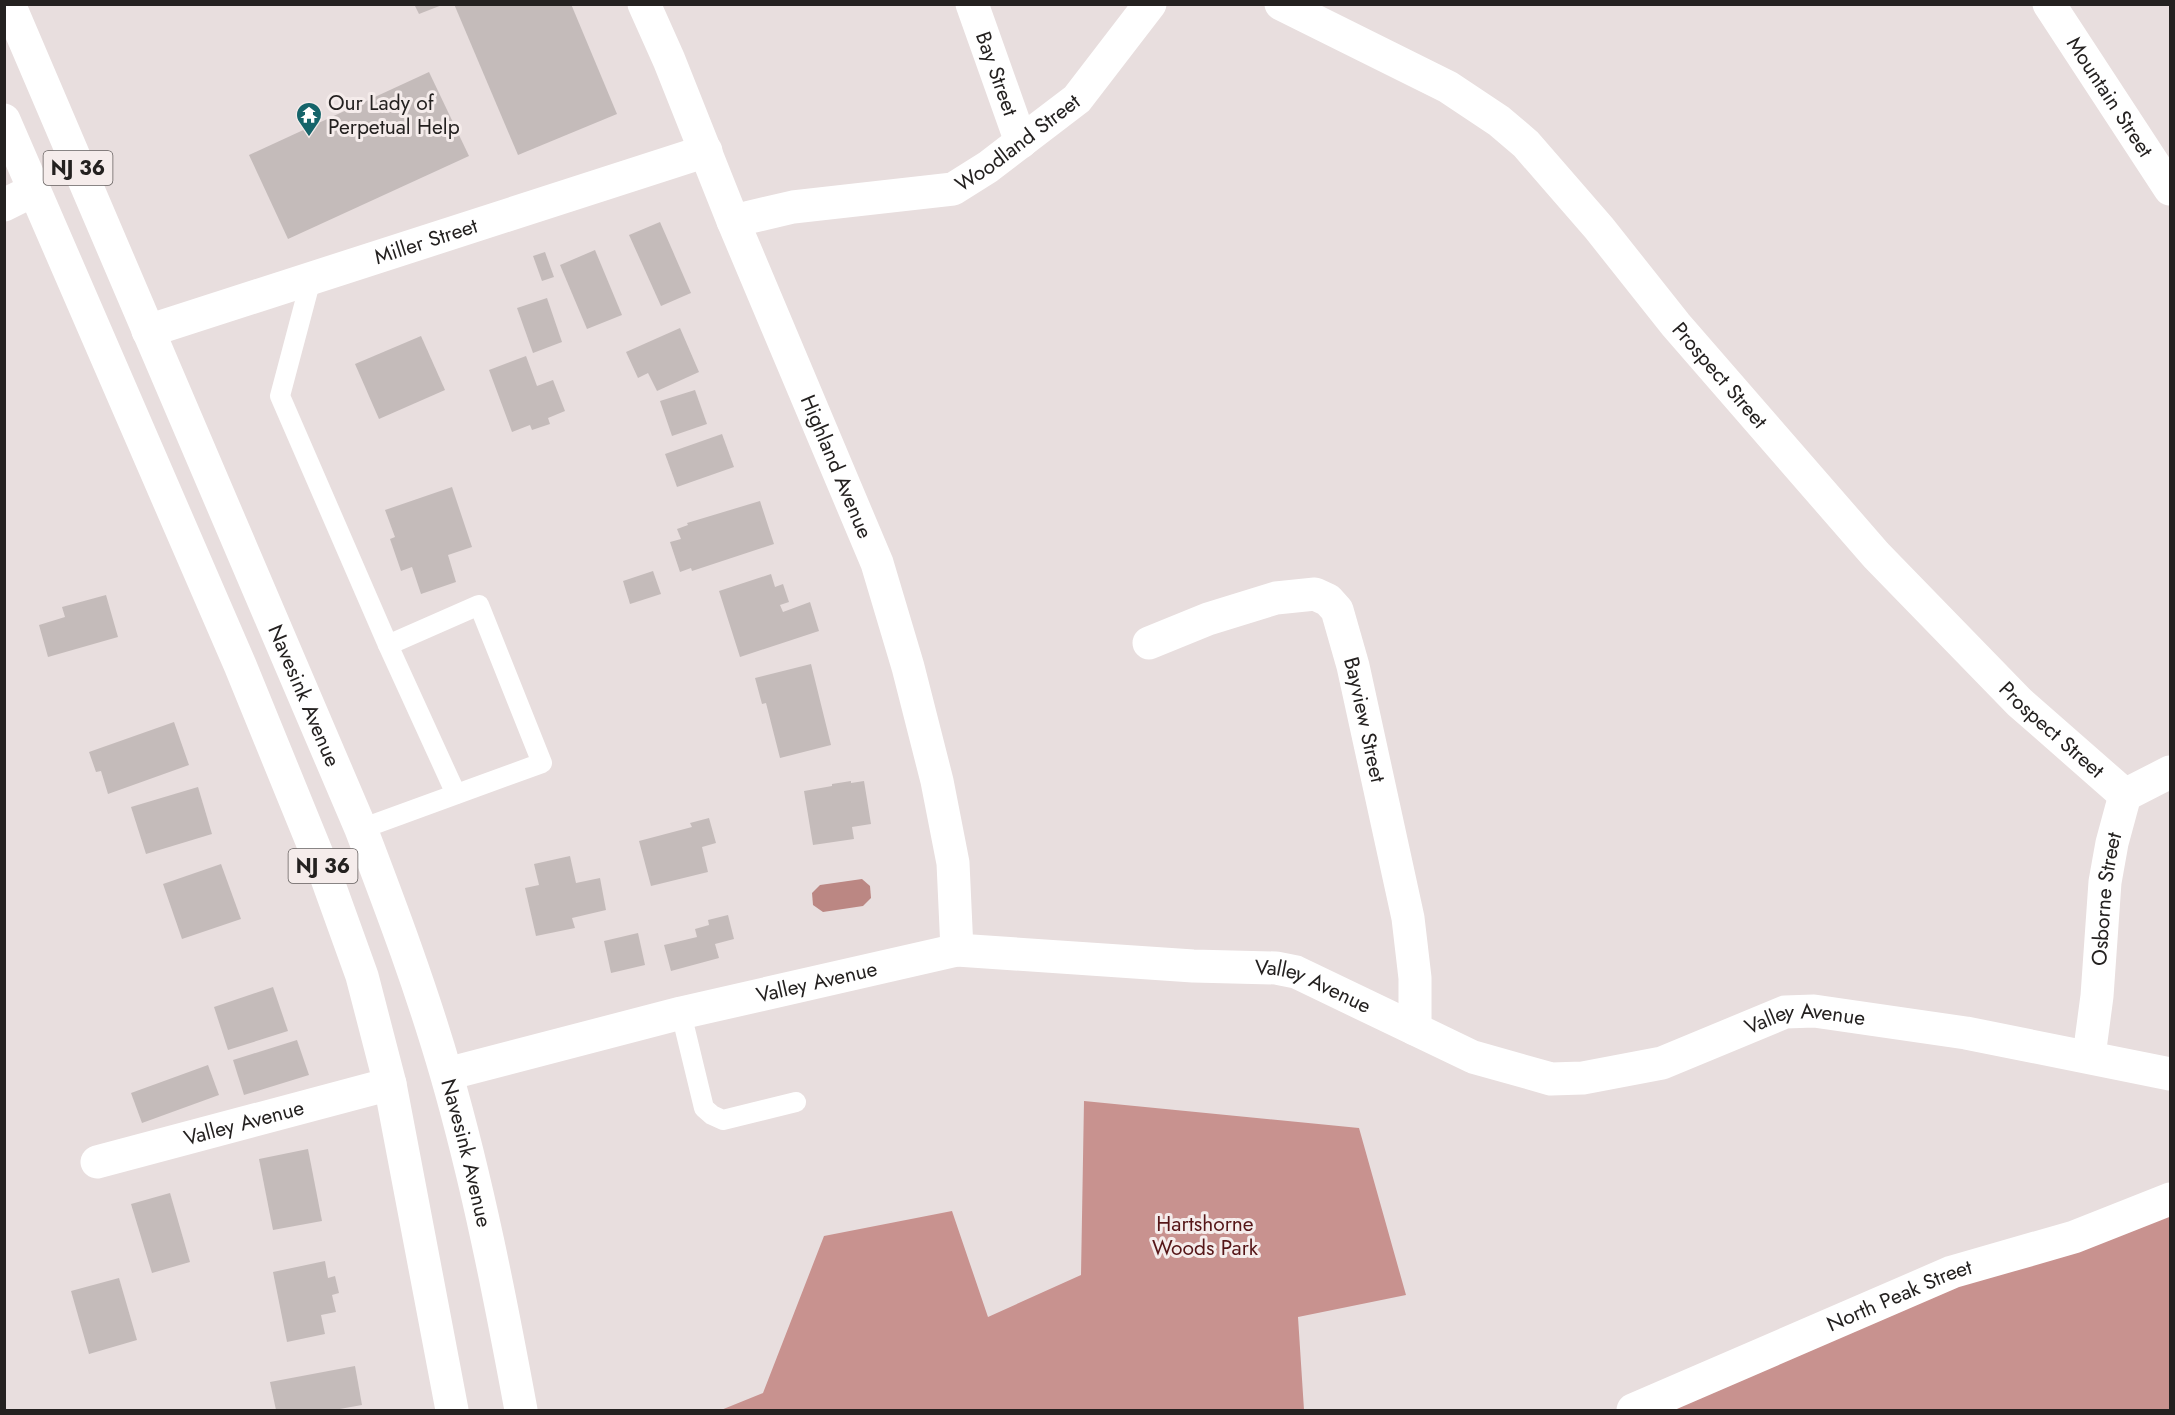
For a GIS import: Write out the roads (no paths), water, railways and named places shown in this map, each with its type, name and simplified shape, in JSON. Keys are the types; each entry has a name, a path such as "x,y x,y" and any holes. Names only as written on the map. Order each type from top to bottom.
{"main road":[{"name":"Navesink Avenue","path":"9,4 361,829 408,952 447,1074 480,1204 521,1410"},
{"name":"Highland Avenue","path":"644,4 877,563 908,667 937,781 953,863 957,950"},
{"name":"Bay Street","path":"972,4 1021,142"},
{"name":"Woodland Street","path":"733,221 793,207 953,189 988,167 1077,99 1150,4"},
{"name":"Prospect Street","path":"1281,4 1448,87 1499,121 1526,144 1599,228 1676,325 1876,555 2019,702 2125,795"},
{"name":"Mountain Street","path":"2049,4 2170,189"},
{"name":"NJ 36","path":"4,120 240,665 326,876 362,976 390,1084 452,1410"},
{"name":"Miller Street","path":"103,350 148,331 706,151"},
{"path":"4,205 80,171"},
{"name":"Bayview Street","path":"1149,643 1208,619 1276,598 1315,594 1328,600 1337,610 1353,666 1407,918 1415,978 1415,1029"},
{"path":"2125,795 2170,772"},
{"name":"Osborne Street","path":"2089,1056 2097,996 2105,882 2112,843 2125,795"},
{"name":"Valley Avenue","path":"447,1074 681,1014 957,950 1193,966 1276,968 1296,972 1473,1057 1551,1079 1583,1077 1662,1063 1785,1012 1814,1011 1965,1033 2167,1073"},
{"name":"Valley Avenue","path":"97,1162 390,1084"},
{"name":"North Peak Street","path":"1633,1410 1952,1272 2074,1237 2170,1199"}],"lane":[{"path":"311,279 279,396 456,794"},
{"path":"361,829 542,763 479,605 388,645"},
{"path":"681,1014 704,1108 711,1115 723,1120 796,1102"}],"place":[{"name":"Our Lady of Perpetual Help","path":"309,138"}],"park label":[{"name":"Hartshorne Woods Park","path":"1205,1236"}]}
